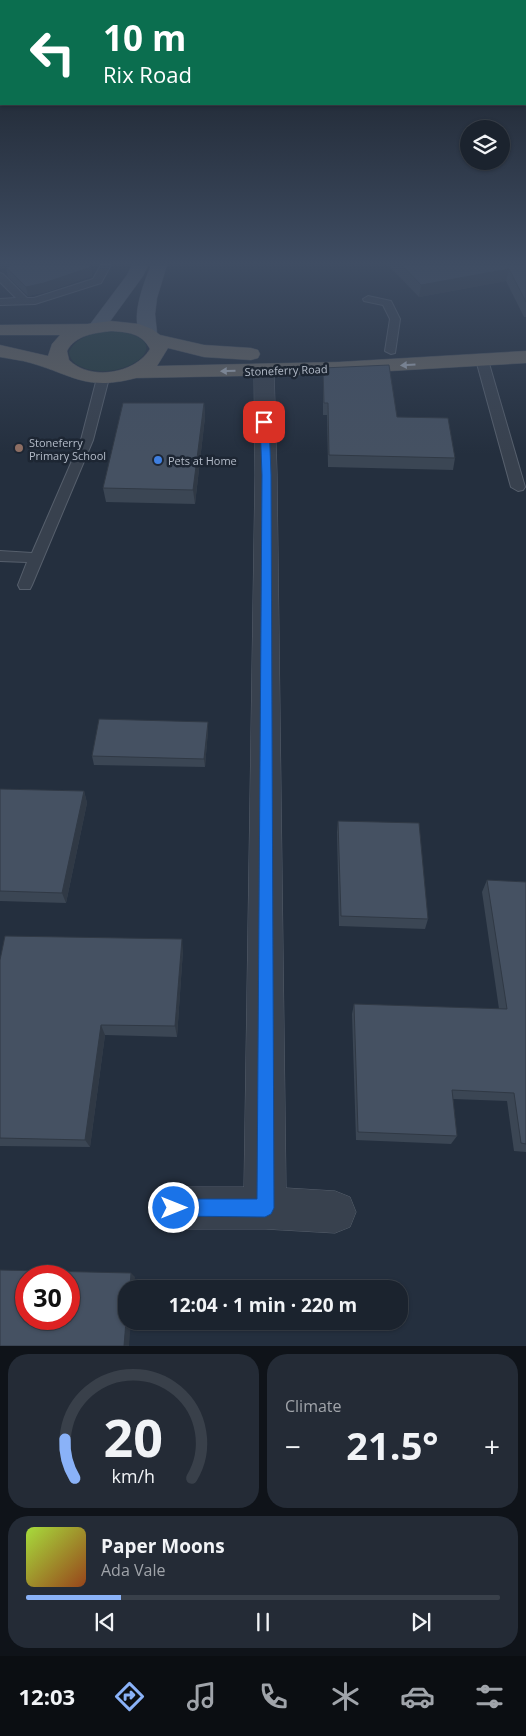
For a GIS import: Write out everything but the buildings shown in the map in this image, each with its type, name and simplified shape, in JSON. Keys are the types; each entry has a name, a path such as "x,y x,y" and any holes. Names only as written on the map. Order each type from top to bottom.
{"highway":[{"path":"0,330 92,328"},
{"path":"68,370 60,364 57,356 59,348 64,341 92,328"},
{"name":"Stoneferry Road","path":"129,328 152,337 204,352 231,354 391,351 526,342"},
{"path":"0,351 35,358 78,374 103,378 135,372 148,366 156,357 159,348 152,337"},
{"name":"Stoneferry Road","path":"135,372 264,371 416,365 526,357"}],"main road":[{"path":"149,328 152,337"}],"street":[{"path":"264,371 266,475 265,1208"},
{"path":"174,1208 265,1208 335,1212"}],"lane":[{"path":"391,351 394,328"},
{"path":"482,360 518,487"},
{"path":"25,585 87,440 103,378"},
{"path":"0,556 36,558"}],"green space":[{"path":"114,331 134,335 144,342 146,349 142,357 132,364 119,369 103,371 84,368 75,363 71,358 69,352 82,338 101,332"}],"place":[{"name":"Stoneferry Primary School","path":"19,448"},
{"name":"Pets at Home","path":"158,460"}],"route":[{"path":"174,1208 265,1208 266,475 264,422"}]}
